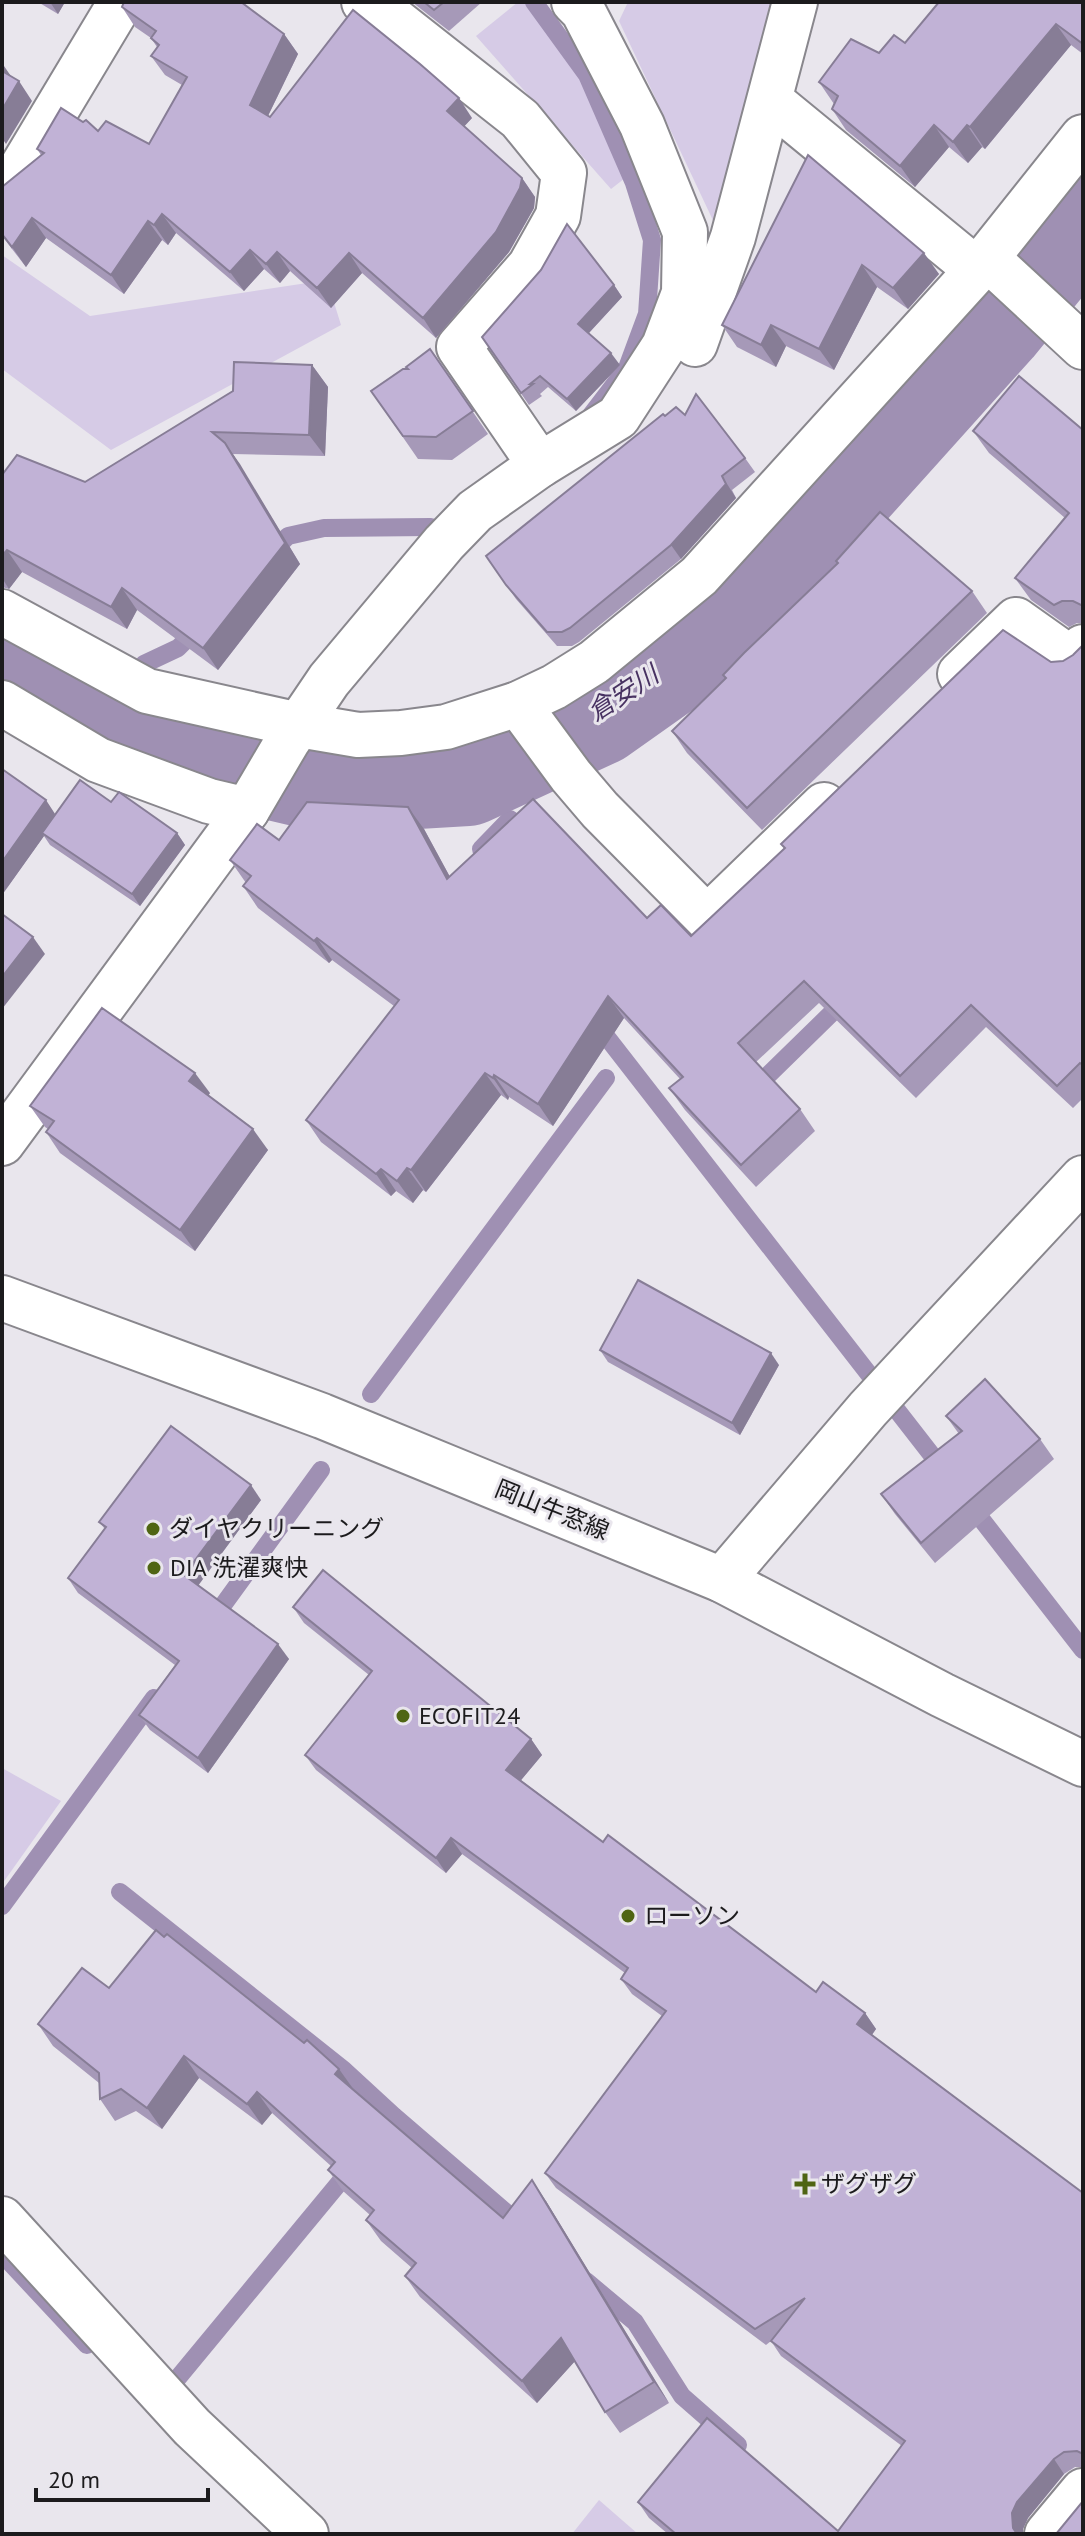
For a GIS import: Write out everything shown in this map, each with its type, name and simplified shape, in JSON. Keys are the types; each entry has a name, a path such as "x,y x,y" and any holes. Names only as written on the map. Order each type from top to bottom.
{"street":[{"path":"2,180 19,172 121,2"},
{"path":"364,2 378,7 520,119 564,173 558,216 530,266 459,347 540,465"},
{"path":"2,1143 254,799 329,680 444,543 475,511 540,465 618,417 651,404 675,378 693,351 733,237 795,2"},
{"path":"582,5 642,125 685,232 684,293 664,346 618,417"},
{"path":"771,101 988,267 1083,347"},
{"path":"2,612 147,691 293,734 401,733 523,711 594,662 699,576 988,267 1083,137"},
{"path":"936,697 1016,620 1071,659 1083,647"},
{"path":"2,703 98,760 209,801 254,799"},
{"path":"523,711 600,810 707,918 856,774"},
{"path":"722,1580 884,1391 1083,1178"},
{"name":"岡山牛窓線","path":"2,1298 322,1416 722,1580 942,1695 1083,1764"},
{"path":"2,2219 192,2427 306,2534"},
{"path":"1047,2534 1083,2491"}],"shaded area":[{"path":"518,2 532,2 638,168 611,189 476,36"},
{"path":"628,2 776,2 718,231 619,21"},
{"path":"2,255 90,316 327,280 341,325 111,450 2,369"},
{"path":"2,1768 61,1801 2,1884"},
{"path":"599,2500 638,2534 572,2534"}],"building":[{"path":"124,2 241,2 284,34 250,105 270,117 353,10 459,98 447,111 522,178 520,188 496,232 423,318 349,253 317,288 277,252 266,264 250,250 230,272 162,214 154,225 148,221 111,275 32,218 12,247 2,234 2,187 44,153 37,149 61,108 83,122 86,120 98,131 106,121 149,144 187,77 151,56 159,45 151,38 156,31 122,7"},
{"path":"424,2 444,2 434,10"},
{"path":"939,2 1083,2 1083,44 1056,24 970,127 967,125 953,142 934,125 900,166 832,109 838,96 819,82 851,39 879,53 894,35 905,43"},
{"path":"2,71 19,81 2,110"},
{"path":"808,155 924,253 893,288 862,265 819,349 771,325 761,345 722,325"},
{"path":"567,224 614,285 578,324 611,353 567,399 540,376 521,393 482,337 541,270"},
{"path":"430,349 473,411 436,437 403,436 371,391 403,369 408,369 406,367"},
{"path":"234,362 312,365 309,435 212,432 225,443 285,543 203,648 122,588 111,607 7,550 2,556 2,475 17,455 85,482 233,391"},
{"path":"1019,376 1083,430 1083,606 1073,601 1054,605 1015,578 1069,513 973,431"},
{"path":"696,394 745,458 722,476 726,484 671,545 570,628 562,632 547,632 506,585 486,556 663,414 665,416 676,407 685,415"},
{"path":"880,512 972,591 747,808 672,731 726,678 723,675 744,653 838,563 836,561"},
{"path":"1003,630 1051,662 1063,661 1083,645 1083,1065 1080,1063 1057,1086 971,1005 900,1076 804,981 738,1043 800,1109 741,1165 669,1088 683,1077 608,996 538,1104 494,1075 493,1078 485,1073 411,1170 407,1168 397,1181 381,1169 376,1174 306,1120 399,1000 317,938 314,941 243,886 251,876 230,860 257,824 279,840 307,802 408,807 447,879 533,799 647,918 661,905 691,936 785,848 781,844"},
{"path":"2,769 46,800 2,862"},
{"path":"80,780 111,802 119,792 177,833 132,894 42,833"},
{"path":"2,914 33,937 2,977"},
{"path":"102,1008 195,1073 189,1081 253,1129 180,1230 46,1132 54,1121 30,1106"},
{"path":"638,1280 771,1353 732,1423 600,1350"},
{"path":"985,1379 1040,1439 921,1543 881,1494 962,1431 946,1416"},
{"path":"171,1426 251,1485 184,1575 278,1644 198,1758 139,1715 179,1661 68,1578 106,1527 99,1522"},
{"path":"323,1570 531,1739 506,1770 603,1842 608,1835 816,1992 823,1982 865,2013 857,2024 1083,2193 1083,2454 1064,2452 1054,2459 1017,2502 1012,2513 1013,2528 1017,2534 676,2534 638,2502 707,2418 838,2531 905,2441 771,2341 805,2298 755,2329 545,2173 666,2011 621,1979 628,1968 451,1838 436,1858 305,1755 372,1671 293,1607"},
{"path":"156,1930 164,1937 167,1934 304,2043 307,2040 339,2069 335,2074 503,2218 532,2180 654,2382 605,2412 561,2338 522,2381 405,2276 416,2263 366,2220 374,2210 328,2170 335,2162 257,2092 247,2104 184,2056 147,2108 121,2089 100,2099 99,2073 38,2024 82,1968 109,1988"},
{"path":"1083,2501 1083,2534 1056,2534"}],"waterway":[{"path":"534,2 587,75 634,183 652,240 647,314 627,368 591,415"},
{"name":"倉安川","path":"2,660 130,734 332,782 467,774 597,714 679,656 798,541 994,323 1083,214"},
{"path":"597,714 616,732 666,698 794,580 1083,268"},
{"path":"270,554 288,536 324,528 431,527"},
{"path":"105,719 144,664 178,648 199,627"},
{"path":"481,849 510,819"},
{"path":"753,1090 846,999"},
{"path":"595,1022 945,1472"},
{"path":"371,1394 606,1078"},
{"path":"210,1623 321,1470"},
{"path":"968,1502 1083,1650"},
{"path":"2,1906 154,1698"},
{"path":"120,1892 344,2070 524,2228"},
{"path":"177,2379 354,2165"},
{"path":"2,2254 87,2345"},
{"path":"586,2281 635,2322 682,2396 738,2445"}],"place":[{"name":"ダイヤクリーニング","path":"153,1529"},
{"name":"DIA 洗濯爽快","path":"154,1568"},
{"name":"ECOFIT24","path":"403,1716"},
{"name":"ローソン","path":"628,1916"},
{"name":"ザグザグ","path":"805,2184"}]}
